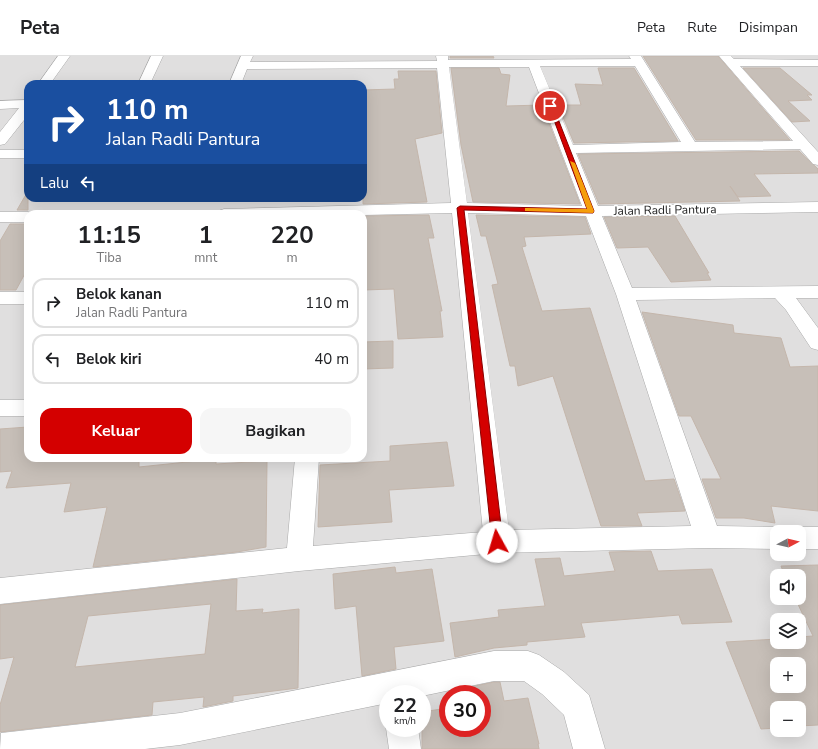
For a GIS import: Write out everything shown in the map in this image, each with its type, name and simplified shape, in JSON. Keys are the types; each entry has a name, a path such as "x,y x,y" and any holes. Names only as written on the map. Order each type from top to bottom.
{"street":[{"path":"47,80 64,56"},
{"path":"146,80 157,56"},
{"path":"237,80 245,61 342,72 443,60 533,63 637,59 691,146"},
{"path":"728,59 818,63"},
{"path":"728,59 818,161"},
{"path":"443,60 497,542"},
{"path":"533,63 625,294 708,537"},
{"path":"0,105 24,105"},
{"path":"0,141 24,110"},
{"path":"567,149 804,145"},
{"path":"0,154 24,154"},
{"name":"Jalan Radli Pantura","path":"293,210 328,208 460,208 591,211 818,207"},
{"path":"0,218 24,217"},
{"path":"780,292 793,306 818,344"},
{"path":"625,294 818,292"},
{"path":"0,298 24,298"},
{"path":"0,408 24,408"},
{"path":"299,559 307,462"},
{"path":"0,591 299,559 497,542 708,537 770,538"},
{"path":"806,538 818,538"},
{"path":"417,685 494,666 528,666 553,683 578,706 589,749"},
{"path":"0,749 73,746 180,729 379,693"},
{"path":"403,737 405,749"}],"shaded area":[{"path":"0,56 818,56 818,749 0,749"}],"building":[{"path":"450,56 493,56 494,58 450,58"},
{"path":"643,56 718,56 790,140 696,140"},
{"path":"451,68 499,68 501,74 510,75 506,106 542,105 580,204 473,202 461,145"},
{"path":"598,68 634,68 678,141 574,143 558,105 581,105 575,84 603,85"},
{"path":"743,68 780,68 812,95 807,95 812,100 788,101 810,121 792,122"},
{"path":"398,71 436,71 442,133 415,139 427,202 363,204 363,202 367,202 367,90 395,89 394,79 399,79"},
{"path":"799,151 818,169 818,173 754,174 771,196 738,197 730,186 740,201 599,204 578,154"},
{"path":"24,198 24,202 28,202 28,210 17,210"},
{"path":"429,215 434,238 428,238 442,311 440,311 443,337 398,339 394,289 367,290 367,216"},
{"path":"476,215 585,217 591,234 524,237 526,246 522,247 542,311 590,308 645,481 674,479 685,511 637,513 642,526 601,526 553,376 518,386 515,366 510,366 492,285 498,284 486,236 481,236"},
{"path":"675,216 709,273 707,273 711,280 671,282 648,247 617,248 604,217"},
{"path":"10,224 24,224 24,275 16,290 0,290 0,241"},
{"path":"642,312 733,325 734,333 781,338 790,367 818,366 818,511 771,506 775,523 744,518 716,518 702,479 721,479 691,416 679,416"},
{"path":"393,341 393,368 367,369 367,342"},
{"path":"24,427 24,462 139,462 139,467 187,462 216,462 216,464 267,462 266,547 237,552 93,567 107,507 64,512 71,483 6,488 12,471 0,472 0,429"},
{"path":"447,442 454,486 389,490 392,522 318,527 320,465 390,461 390,446"},
{"path":"651,551 658,571 712,569 732,622 682,624 679,615 581,623 585,637 527,642 527,645 494,648 455,657 450,623 499,617 498,610 545,606 535,559 560,558 564,576 615,571 609,552"},
{"path":"818,565 818,725 806,726 806,701 770,701 770,728 761,729 726,642 770,639 770,649 806,649 806,636 813,636 806,621 806,613 802,613 798,605 806,605 806,569 782,569 781,566"},
{"path":"395,567 396,573 432,569 444,641 394,647 396,669 362,676 356,606 335,609 333,574"},
{"path":"237,579 236,611 263,609 262,613 299,609 298,688 233,696 233,701 203,707 204,697 153,702 152,715 0,732 0,705 14,657 0,659 0,605","holes":["211,604 205,654 75,667 88,616"]},
{"path":"500,682 504,701 528,698 539,749 422,749 422,737 431,737 431,711 439,709 439,737 491,737 491,685 480,685"}],"slow traffic":[{"path":"527,210 591,211 572,163"}],"route":[{"path":"497,542 460,208 591,211 550,106"}]}
